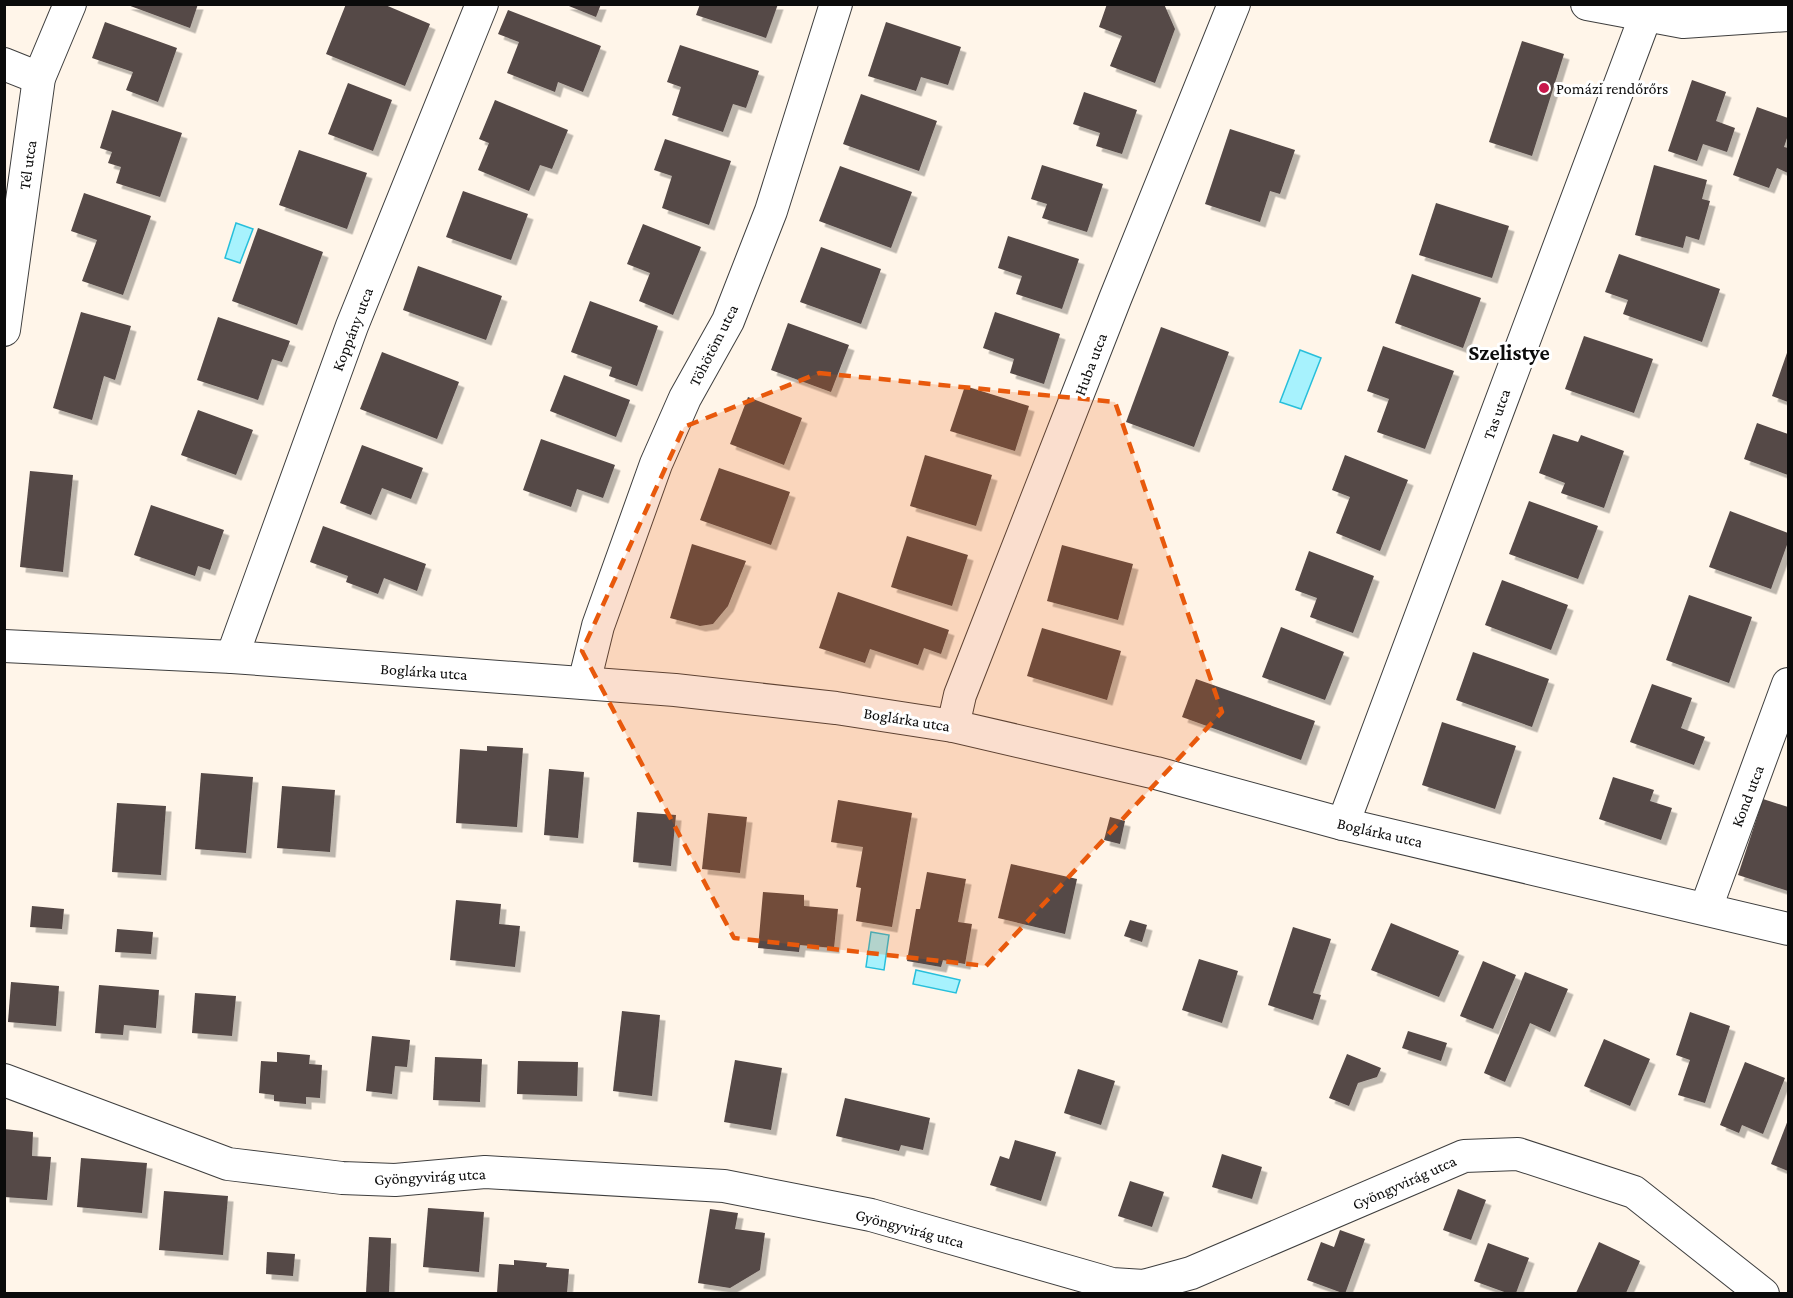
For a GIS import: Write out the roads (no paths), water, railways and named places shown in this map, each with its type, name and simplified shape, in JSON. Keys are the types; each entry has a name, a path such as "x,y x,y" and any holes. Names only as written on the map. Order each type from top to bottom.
{"street":[{"name":"Tél utca","path":"5,321 39,78 70,4"},
{"name":"Koppány utca","path":"232,657 352,326 482,4"},
{"name":"Töhötöm utca","path":"584,683 598,626 656,464 685,398 728,321 771,211 836,4"},
{"name":"Huba utca","path":"953,726 969,673 1115,299 1234,4"},
{"path":"1587,4 1648,9 1683,22 1788,15"},
{"name":"Tas utca","path":"1343,824 1648,9"},
{"path":"4,64 39,78"},
{"name":"Boglárka utca","path":"4,646 232,657 584,683 765,699 953,726 1156,773 1343,824 1788,929"},
{"name":"Kond utca","path":"1706,908 1788,684"},
{"name":"Gyöngyvirág utca","path":"4,1080 228,1164 342,1178 395,1180 485,1172 724,1186 871,1215 1112,1284 1144,1286 1202,1269 1464,1156 1518,1154 1634,1192 1763,1293"}],"water":[{"path":"236,223 253,229 240,263 225,258"},
{"path":"1300,350 1321,358 1301,409 1280,402"},
{"path":"871,932 889,935 884,970 866,967"},
{"path":"916,970 960,980 956,993 913,984"}],"place":[{"name":"Pomázi rendőrőrs","path":"1544,88"}],"district":[{"name":"Szelistye","path":"1509,352"}]}
